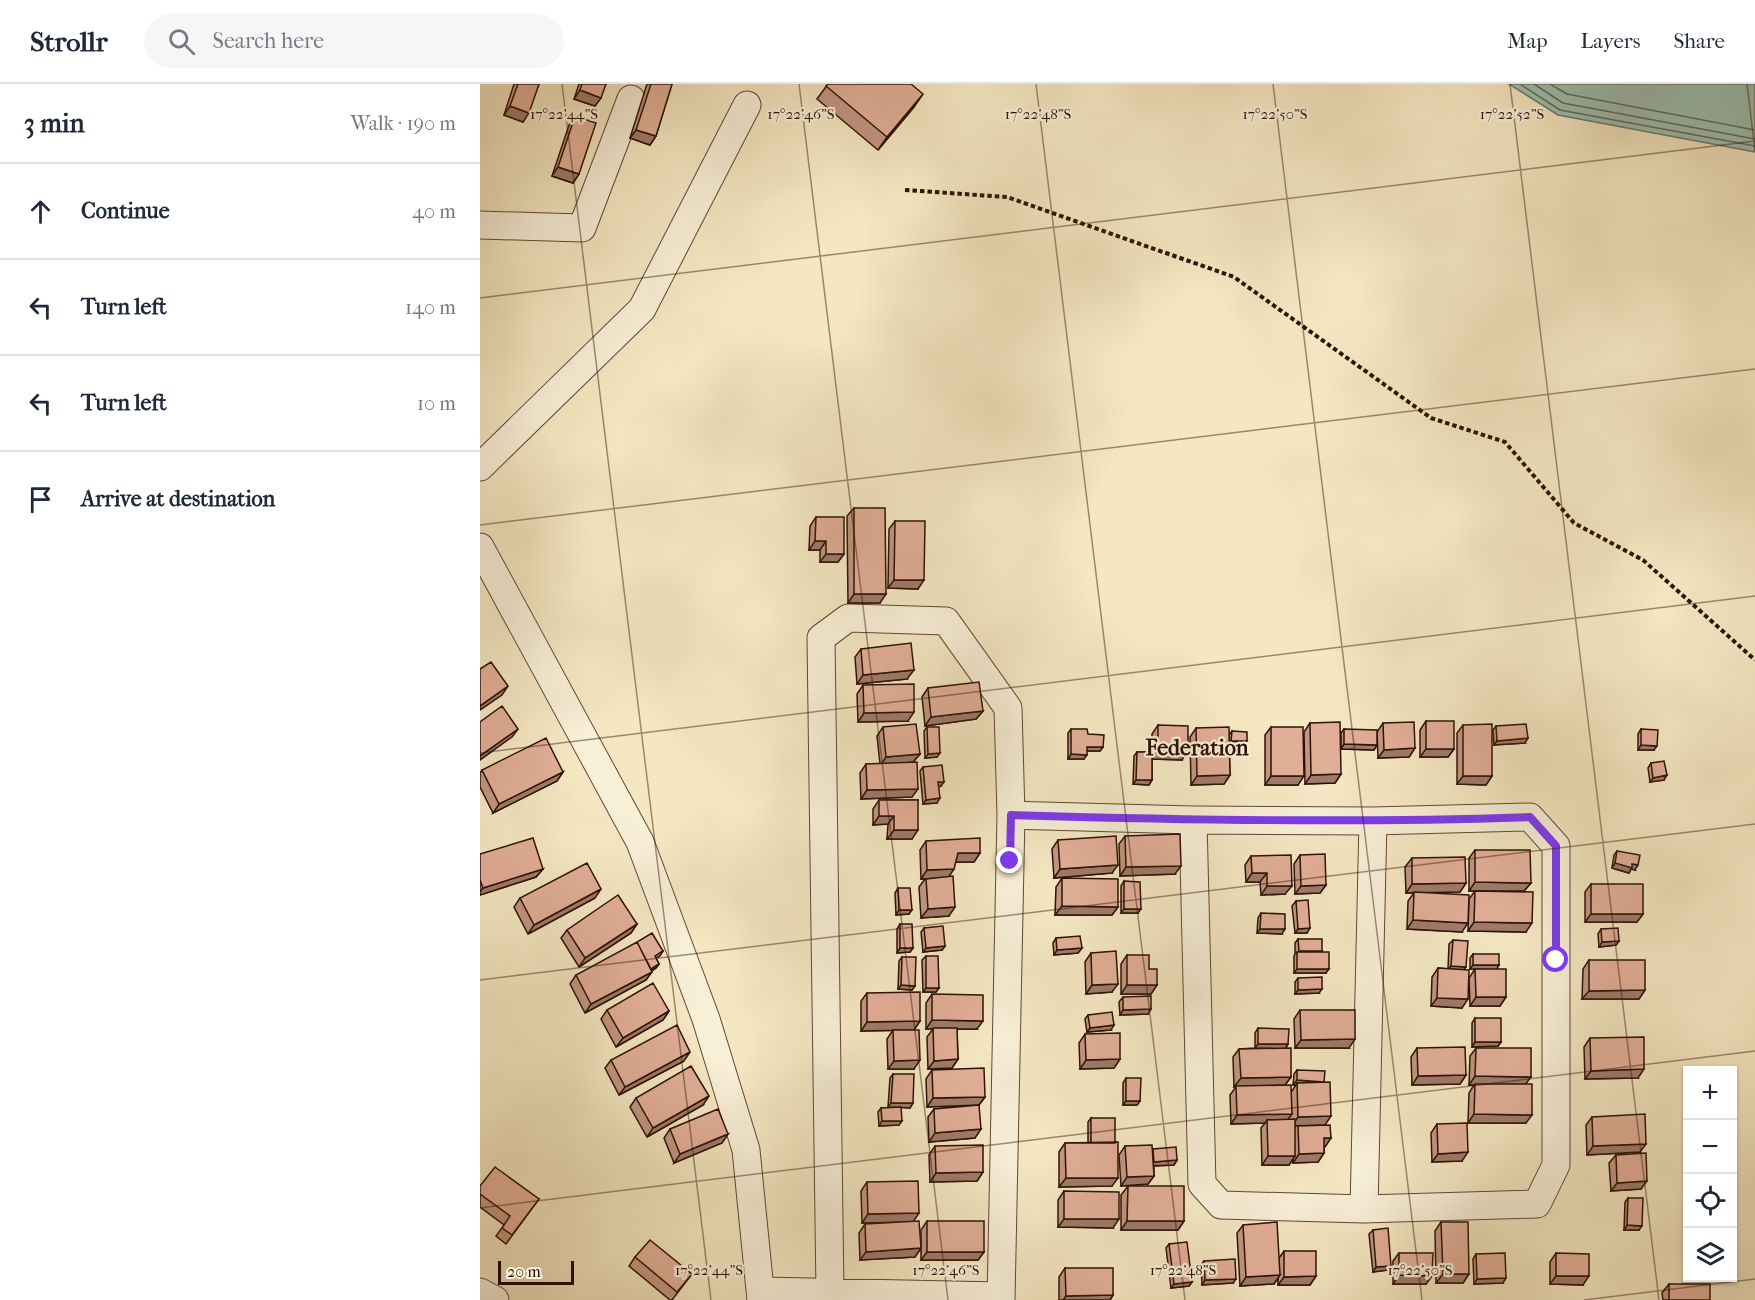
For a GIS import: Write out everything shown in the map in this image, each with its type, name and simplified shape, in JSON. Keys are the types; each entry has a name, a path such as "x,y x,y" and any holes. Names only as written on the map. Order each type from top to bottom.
{"street":[{"path":"480,225 582,228 631,99"},
{"path":"480,467 642,309 747,105"},
{"path":"480,547 640,842 706,1019 746,1150 761,1295 830,1292 1000,1298 1011,815 1008,708 946,621 848,618 821,638 830,1292"},
{"path":"1011,815 1193,820 1372,821 1530,817 1556,846 1556,1165 1537,1204 1364,1209 1221,1205 1202,1184 1193,820"},
{"path":"1364,1209 1372,821"},
{"path":"480,1292 495,1300"}],"path":[{"path":"906,190 1007,197 1234,277 1431,418 1506,442 1574,523 1643,560 1755,660"}],"water":[{"path":"1509,84 1755,84 1755,152 1558,115"}],"building":[{"path":"518,84 539,84 529,113 510,106"},
{"path":"582,84 606,84 601,98 580,90"},
{"path":"651,84 672,84 656,136 636,130"},
{"path":"828,84 911,84 923,94 887,137 826,86"},
{"path":"575,116 596,123 579,174 558,167"},
{"path":"854,508 885,508 886,594 854,594"},
{"path":"816,517 844,517 844,554 826,554 826,541 815,541"},
{"path":"895,521 925,521 924,580 894,580"},
{"path":"911,643 914,670 863,675 861,649"},
{"path":"491,662 508,686 480,706 480,669"},
{"path":"979,682 983,711 931,717 928,688"},
{"path":"914,684 914,712 864,713 863,685"},
{"path":"502,706 518,729 480,756 480,722"},
{"path":"1426,721 1454,721 1454,749 1426,749"},
{"path":"1340,722 1341,774 1311,775 1310,723"},
{"path":"1414,722 1415,748 1384,750 1383,723"},
{"path":"916,724 920,754 886,757 883,727"},
{"path":"1492,724 1492,776 1463,776 1463,725"},
{"path":"1526,724 1528,738 1497,741 1496,726"},
{"path":"1158,725 1188,726 1188,751 1158,750"},
{"path":"927,727 939,727 940,753 928,754"},
{"path":"1229,727 1230,775 1197,776 1196,728"},
{"path":"1271,727 1303,727 1304,776 1271,776"},
{"path":"1071,729 1087,729 1088,734 1104,735 1103,747 1087,747 1087,755 1071,754"},
{"path":"1344,729 1377,730 1377,745 1344,744"},
{"path":"1641,729 1658,730 1657,746 1641,745"},
{"path":"1232,731 1247,732 1247,741 1231,741"},
{"path":"546,738 563,772 499,804 482,770"},
{"path":"1137,752 1152,752 1152,780 1136,780"},
{"path":"1664,761 1667,775 1653,778 1651,763"},
{"path":"917,762 918,789 867,790 866,764"},
{"path":"942,765 944,782 938,782 940,798 926,800 923,767"},
{"path":"879,800 918,800 918,830 894,830 894,816 879,816"},
{"path":"1180,834 1181,866 1126,867 1125,836"},
{"path":"1116,836 1118,865 1060,869 1058,840"},
{"path":"533,838 543,869 483,888 480,880 480,854"},
{"path":"980,838 980,853 958,853 954,869 927,870 926,841"},
{"path":"1475,850 1530,850 1531,883 1475,882"},
{"path":"1617,851 1640,855 1638,865 1632,864 1632,868 1615,863"},
{"path":"1325,854 1326,885 1301,886 1300,855"},
{"path":"1291,855 1292,886 1267,886 1267,873 1252,873 1251,856"},
{"path":"1465,857 1466,883 1412,884 1412,858"},
{"path":"587,863 601,889 534,925 520,898"},
{"path":"953,876 955,907 928,909 926,879"},
{"path":"1062,878 1118,879 1118,907 1062,906"},
{"path":"1124,881 1140,882 1141,909 1124,909"},
{"path":"1591,884 1643,884 1643,914 1591,914"},
{"path":"898,888 910,888 912,910 899,910"},
{"path":"1475,891 1533,892 1532,923 1474,922"},
{"path":"1414,892 1469,895 1468,923 1413,920"},
{"path":"618,895 637,924 585,958 567,930"},
{"path":"1308,900 1310,928 1298,929 1296,901"},
{"path":"1261,913 1285,914 1285,929 1260,929"},
{"path":"900,924 912,924 913,948 900,948"},
{"path":"943,926 945,946 926,948 924,928"},
{"path":"1618,928 1619,941 1602,942 1601,929"},
{"path":"652,933 663,951 655,956 659,964 651,969 637,942"},
{"path":"1080,936 1082,948 1057,950 1056,938"},
{"path":"1298,939 1322,939 1322,951 1299,951"},
{"path":"1453,940 1468,941 1466,967 1451,966"},
{"path":"637,942 652,972 591,1004 576,975"},
{"path":"1116,951 1118,984 1092,985 1091,953"},
{"path":"1297,952 1329,952 1329,969 1297,969"},
{"path":"1473,954 1499,954 1499,965 1473,965"},
{"path":"1127,955 1149,955 1149,969 1157,969 1157,985 1127,985"},
{"path":"926,956 938,956 939,988 926,988"},
{"path":"902,957 916,957 915,986 901,985"},
{"path":"1589,960 1645,960 1645,990 1589,991"},
{"path":"1438,968 1469,970 1468,999 1437,998"},
{"path":"1475,969 1506,969 1506,997 1476,997"},
{"path":"1322,977 1322,989 1298,990 1298,978"},
{"path":"653,983 669,1011 623,1038 607,1010"},
{"path":"920,992 920,1021 867,1022 867,993"},
{"path":"932,994 983,995 983,1021 932,1020"},
{"path":"1151,996 1151,1009 1123,1010 1123,997"},
{"path":"1300,1010 1355,1010 1355,1039 1301,1040"},
{"path":"1112,1012 1114,1025 1090,1028 1088,1015"},
{"path":"1475,1018 1501,1018 1501,1042 1475,1042"},
{"path":"677,1025 690,1052 625,1087 611,1060"},
{"path":"933,1028 957,1028 958,1059 934,1061"},
{"path":"1258,1028 1289,1029 1288,1044 1258,1044"},
{"path":"893,1030 919,1030 920,1060 894,1061"},
{"path":"1120,1033 1120,1059 1086,1060 1085,1034"},
{"path":"1644,1037 1644,1069 1591,1071 1590,1038"},
{"path":"1465,1047 1466,1075 1418,1076 1417,1048"},
{"path":"1291,1048 1291,1077 1241,1078 1239,1049"},
{"path":"1476,1048 1531,1048 1531,1077 1475,1076"},
{"path":"691,1066 709,1096 653,1128 636,1098"},
{"path":"984,1068 985,1097 933,1098 932,1070"},
{"path":"1297,1070 1325,1071 1324,1082 1297,1080"},
{"path":"893,1074 914,1074 913,1103 891,1103"},
{"path":"1126,1078 1141,1078 1140,1101 1126,1101"},
{"path":"1330,1082 1331,1116 1298,1117 1297,1083"},
{"path":"1475,1084 1532,1084 1532,1115 1474,1114"},
{"path":"1291,1085 1292,1114 1237,1115 1236,1086"},
{"path":"979,1105 981,1129 935,1133 934,1109"},
{"path":"901,1107 902,1121 882,1121 881,1108"},
{"path":"718,1109 728,1134 680,1154 670,1129"},
{"path":"1645,1114 1646,1144 1593,1146 1592,1117"},
{"path":"1091,1118 1115,1118 1115,1143 1091,1143"},
{"path":"1295,1119 1295,1156 1268,1156 1267,1120"},
{"path":"1467,1123 1468,1152 1438,1154 1437,1124"},
{"path":"1330,1125 1331,1138 1324,1138 1324,1153 1299,1154 1298,1126"},
{"path":"1118,1142 1118,1178 1066,1178 1065,1143"},
{"path":"983,1145 983,1172 936,1173 935,1146"},
{"path":"1152,1145 1154,1176 1127,1177 1125,1146"},
{"path":"1176,1147 1177,1160 1154,1162 1153,1149"},
{"path":"1646,1153 1647,1181 1617,1183 1616,1155"},
{"path":"495,1167 539,1199 512,1235 502,1228 510,1216 480,1194 480,1186"},
{"path":"918,1181 919,1213 868,1214 867,1182"},
{"path":"1128,1186 1184,1186 1184,1221 1127,1221"},
{"path":"1064,1191 1119,1192 1119,1219 1064,1219"},
{"path":"1628,1198 1643,1198 1642,1226 1627,1225"},
{"path":"919,1221 921,1248 866,1252 865,1224"},
{"path":"927,1221 984,1221 984,1252 927,1252"},
{"path":"1277,1222 1280,1275 1246,1277 1243,1225"},
{"path":"1441,1222 1468,1222 1469,1274 1443,1274"},
{"path":"1388,1228 1391,1266 1376,1267 1373,1230"},
{"path":"650,1240 692,1274 677,1292 635,1257"},
{"path":"1187,1242 1192,1282 1174,1284 1169,1244"},
{"path":"1284,1251 1316,1251 1316,1276 1284,1277"},
{"path":"1399,1253 1433,1253 1432,1276 1399,1275"},
{"path":"1505,1253 1506,1278 1477,1279 1476,1254"},
{"path":"1556,1253 1589,1254 1589,1276 1556,1276"},
{"path":"1235,1259 1236,1279 1205,1280 1204,1261"},
{"path":"1065,1268 1113,1268 1113,1295 1066,1296"},
{"path":"1669,1284 1710,1284 1710,1300 1669,1300"}],"district":[{"name":"Federation","path":"1197,747"}],"route":[{"path":"1010,861 1011,815 1193,820 1372,821 1530,817 1556,846 1556,960"}]}
